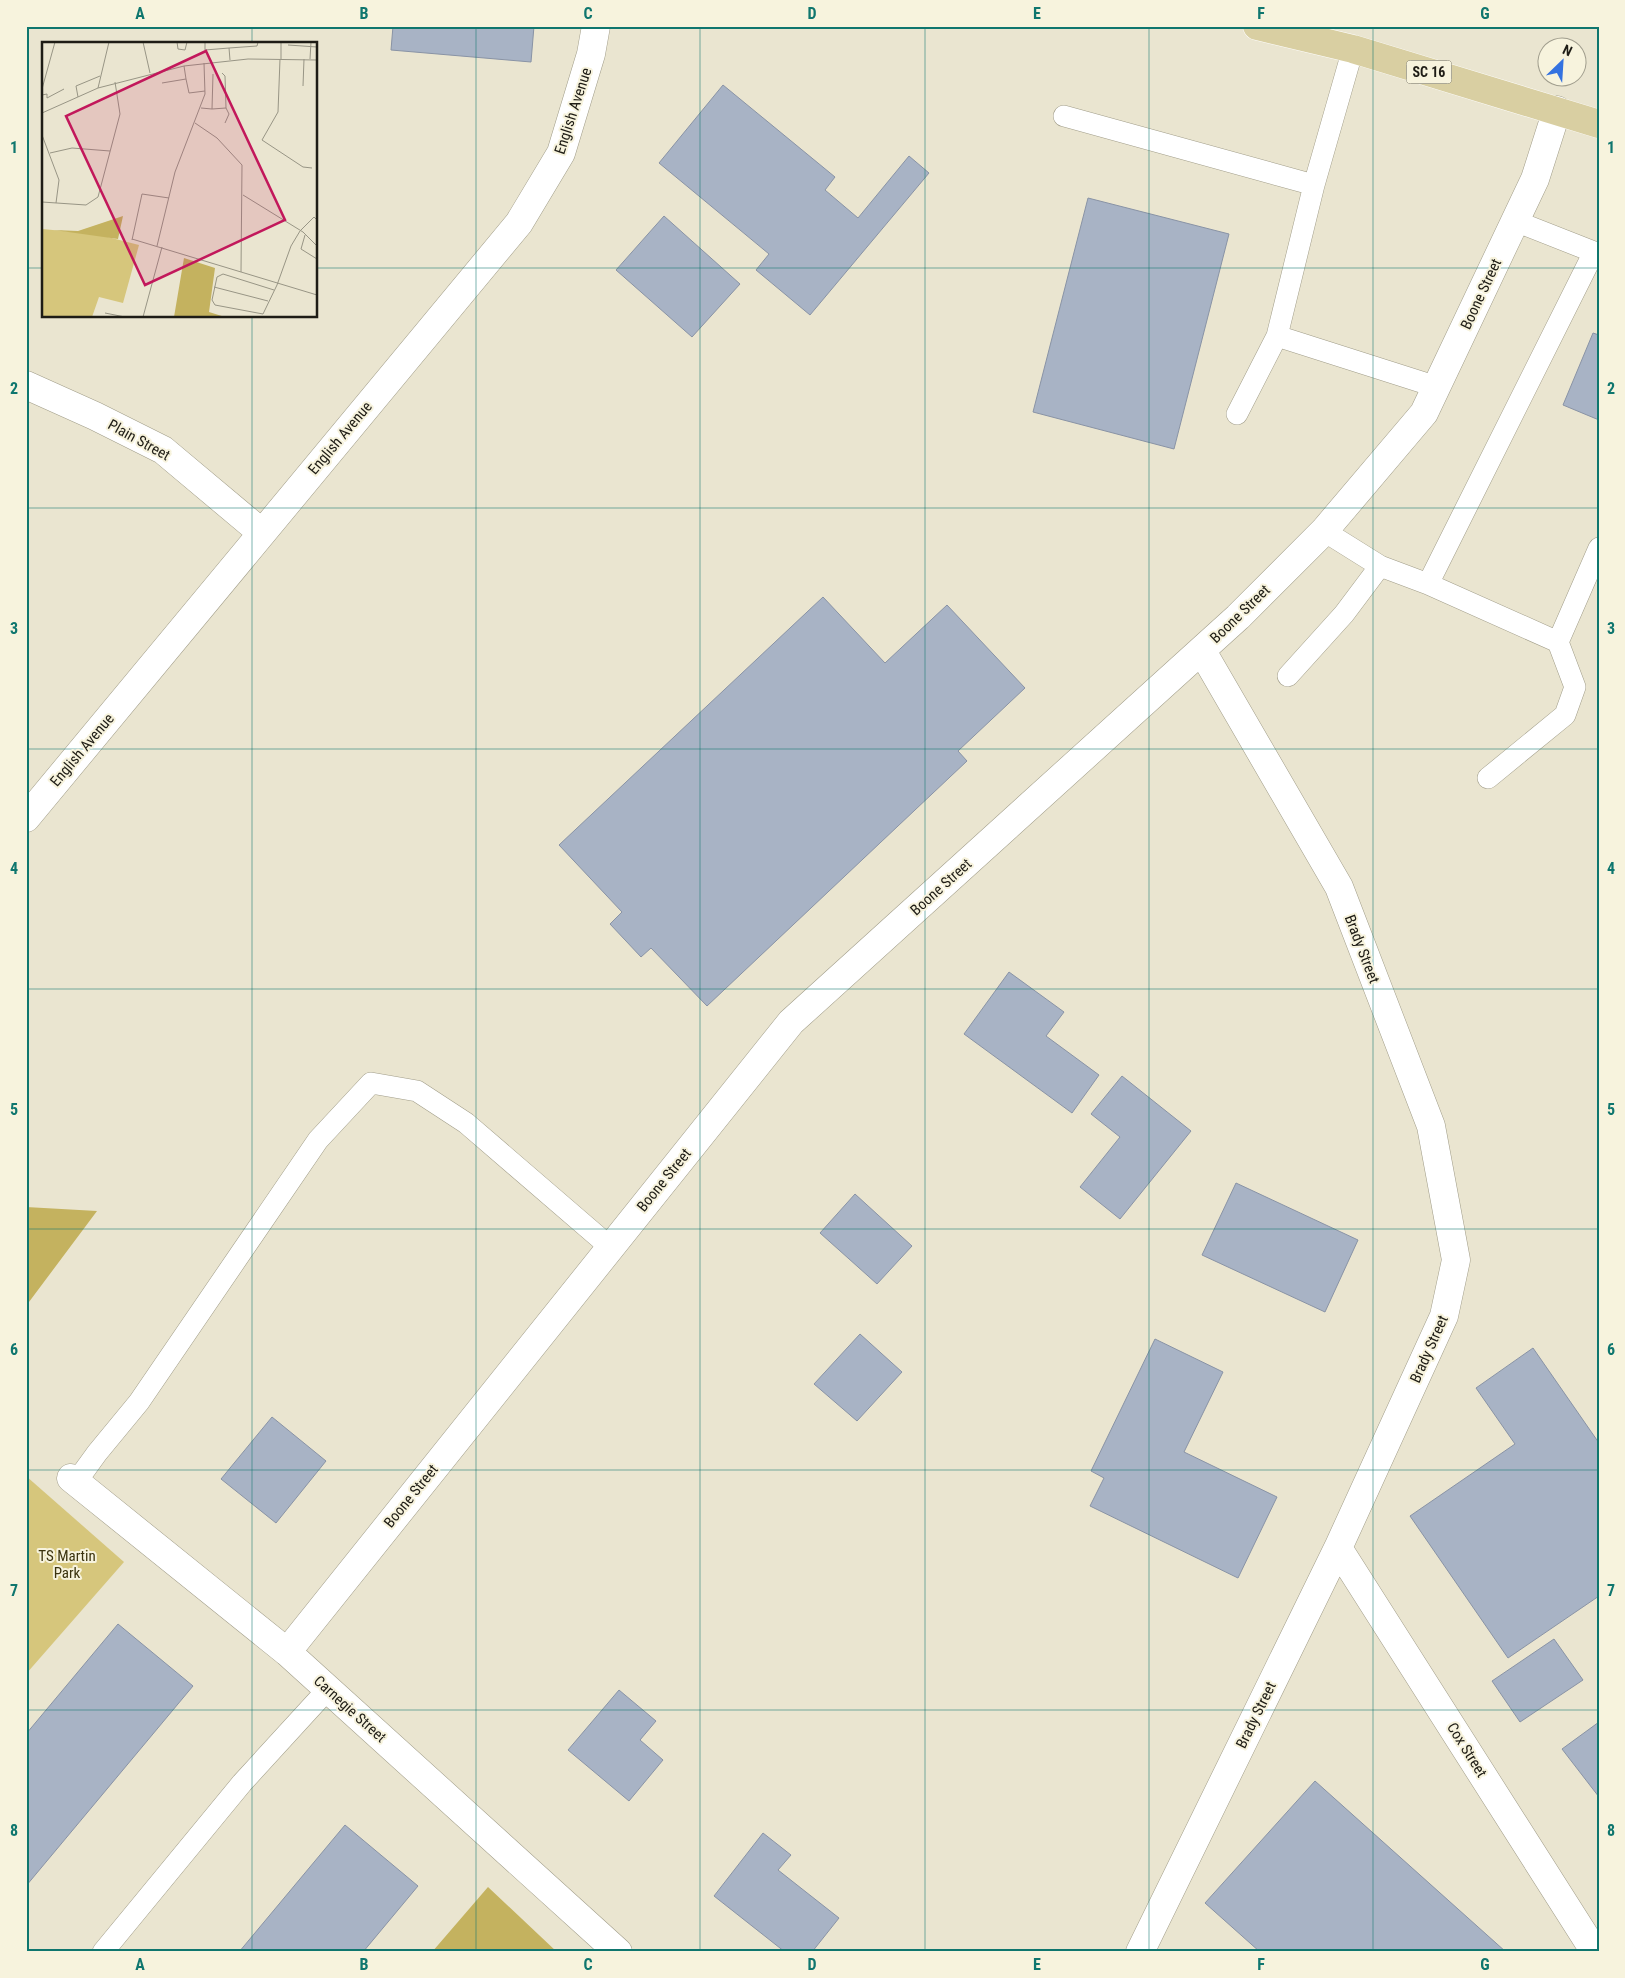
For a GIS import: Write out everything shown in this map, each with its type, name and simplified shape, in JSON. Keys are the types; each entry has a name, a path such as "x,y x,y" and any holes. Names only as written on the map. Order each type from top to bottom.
{"main road":[{"name":"SC 16","path":"1257,26 1353,49 1599,124"}],"street":[{"name":"English Avenue","path":"26,818 519,222 561,153 591,54 596,26"},
{"name":"Boone Street","path":"286,1652 790,1022 1202,651 1324,531 1424,413 1438,387 1535,179 1558,110"},
{"name":"Plain Street","path":"26,386 95,416 163,450 262,533"},
{"name":"Brady Street","path":"1140,1952 1338,1548 1444,1316 1456,1260 1431,1126 1339,887 1202,651"},
{"name":"Carnegie Street","path":"73,1480 286,1652 618,1952"},
{"name":"Cox Street","path":"1338,1548 1595,1952"}],"lane":[{"path":"1237,414 1277,336 1314,185 1353,49"},
{"path":"1064,116 1314,185"},
{"path":"1428,584 1596,253 1515,221"},
{"path":"1277,336 1438,387"},
{"path":"1324,531 1380,566 1428,584 1558,642"},
{"path":"1488,778 1565,716 1575,687 1558,642 1599,548"},
{"path":"1288,676 1344,614 1380,566"},
{"path":"73,1480 139,1402 318,1140 371,1083 417,1090 466,1123 610,1247"},
{"path":"103,1952 242,1783 328,1689"}],"green space":[{"name":"TS Martin Park","path":"26,1476 124,1562 26,1674"}],"shaded area":[{"path":"26,1207 97,1211 26,1306"},
{"path":"488,1887 557,1952 432,1952"}],"building":[{"path":"393,26 534,26 531,62 391,50"},
{"path":"723,85 835,177 825,190 858,218 909,156 929,173 810,315 756,270 769,254 659,163"},
{"path":"1088,198 1229,234 1174,449 1033,412"},
{"path":"664,216 740,284 692,337 616,270"},
{"path":"1593,333 1599,335 1599,420 1563,405"},
{"path":"823,597 885,663 947,605 1025,688 958,751 967,761 707,1006 651,948 641,957 610,924 622,912 559,845"},
{"path":"1009,972 1064,1012 1046,1036 1099,1075 1072,1113 964,1034"},
{"path":"1122,1076 1191,1131 1120,1219 1080,1187 1120,1137 1091,1114"},
{"path":"1236,1183 1358,1240 1325,1312 1202,1255"},
{"path":"855,1194 912,1246 877,1284 820,1233"},
{"path":"860,1334 902,1372 857,1421 814,1384"},
{"path":"1155,1339 1223,1372 1184,1452 1277,1497 1238,1578 1090,1506 1104,1478 1091,1471"},
{"path":"1533,1348 1599,1443 1599,1596 1508,1658 1410,1516 1515,1444 1476,1388"},
{"path":"272,1417 326,1461 276,1523 221,1479"},
{"path":"118,1624 193,1686 26,1886 26,1734"},
{"path":"1554,1639 1583,1680 1520,1722 1492,1681"},
{"path":"619,1690 656,1721 640,1740 663,1760 629,1801 568,1750"},
{"path":"1599,1722 1599,1797 1562,1749"},
{"path":"1315,1781 1506,1952 1260,1952 1205,1903"},
{"path":"345,1825 418,1886 363,1952 239,1952"},
{"path":"763,1833 791,1855 778,1870 839,1918 812,1952 785,1952 714,1896"}]}
